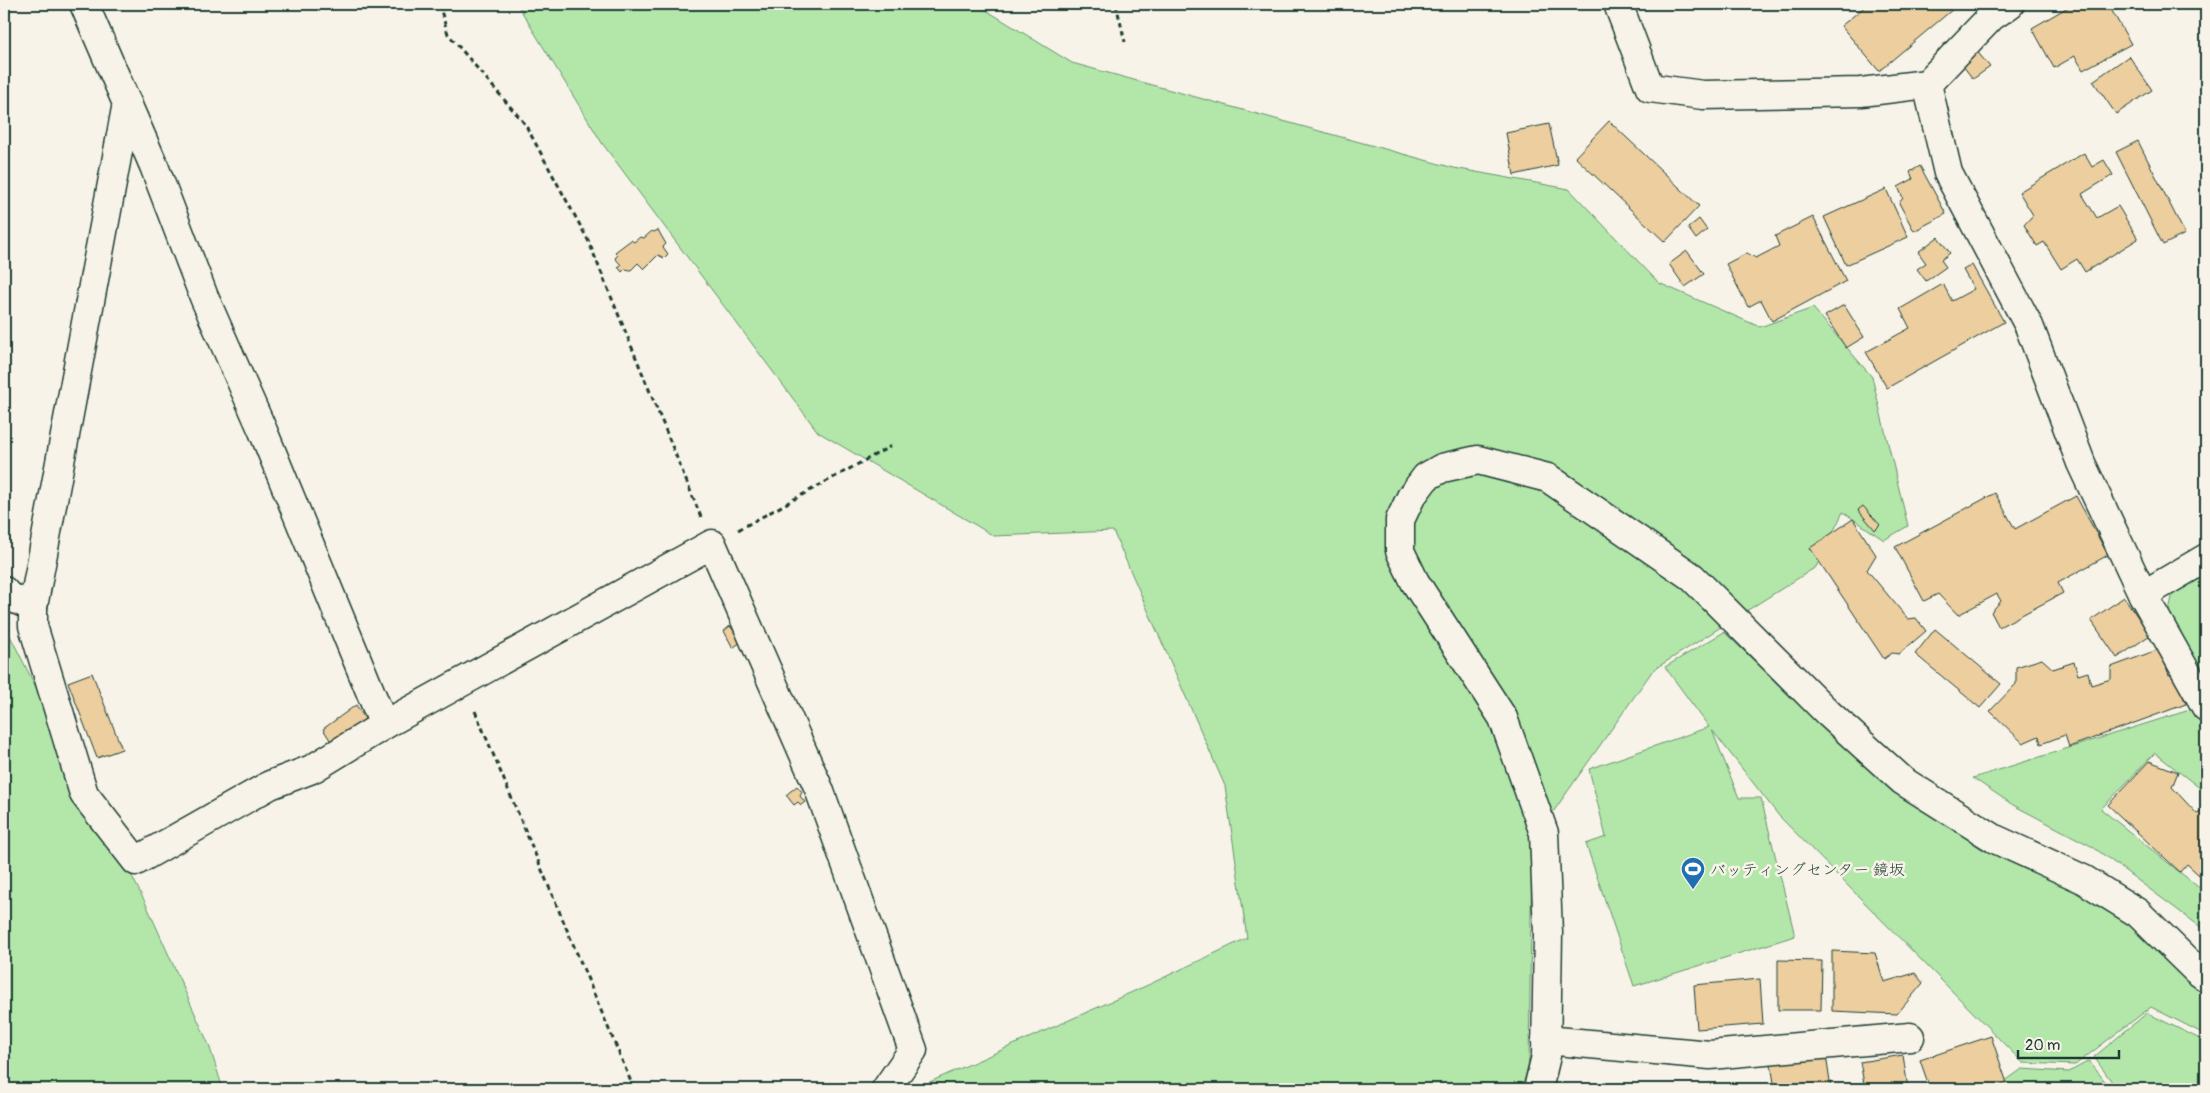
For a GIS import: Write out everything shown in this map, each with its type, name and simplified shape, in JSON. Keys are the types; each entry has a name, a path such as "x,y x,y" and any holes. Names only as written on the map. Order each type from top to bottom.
{"street":[{"path":"84,4 154,166 204,297 263,431 384,725"},
{"path":"1618,4 1650,88 1713,94 1861,92 1927,84 1991,16 2010,4"},
{"path":"1927,84 1948,174 2029,326 2081,463 2143,595 2206,707"},
{"path":"127,103 33,607 32,626 84,794 136,861 270,785 312,769 384,725 712,544 818,789 913,1050 886,1089"},
{"path":"1538,1089 1546,1056 1548,933 1544,833 1503,718 1415,582 1400,551 1400,520 1411,496 1426,477 1442,468 1478,460 1548,478 1692,577 1828,713 1903,781 1995,839 2083,879 2138,913 2196,970 2206,977"},
{"path":"2143,595 2206,558"},
{"path":"4,591 8,596 33,607"},
{"path":"1546,1040 1710,1055 1910,1038"}],"path":[{"path":"439,4 448,34 525,124 588,240 712,544 891,446"},
{"path":"1116,4 1125,42"},
{"path":"463,682 634,1088 632,1089"}],"green space":[{"path":"517,4 976,4 1072,63 1454,168 1569,189 1659,283 1760,327 1813,308 1872,377 1908,526 1884,540 1843,512 1816,567 1653,670 1532,842 1529,1062 1522,1089 914,1089 1148,985 1247,938 1225,786 1113,531 994,536 818,432 602,143"},
{"path":"2206,563 2206,683 2166,626 2175,582"},
{"path":"4,624 146,904 209,1045 223,1089 4,1089"},
{"path":"1724,632 1870,771 1983,850 2050,875 2128,921 2206,991 2206,1035 2151,1007 2075,1065 2023,1063 1779,816 1712,730 1739,798 1761,798 1795,936 1634,986 1586,844 1606,837 1589,769 1709,727 1665,667"},
{"path":"2196,708 2206,724 2206,793 2155,753 2101,809 2202,890 2206,887 2206,931 2093,847 2013,805 1973,778"},
{"path":"2147,1013 2206,1042 2206,1089 2117,1089 2094,1057"},
{"path":"2089,1061 2111,1089 1994,1089 2022,1069 2069,1072"}],"building":[{"path":"1868,4 1959,4 1879,71 1841,26"},
{"path":"2062,4 2108,4 2131,44 2083,70 2075,56 2054,68 2032,28 2068,7"},
{"path":"1975,49 1990,67 1973,79 1960,62"},
{"path":"2129,56 2152,90 2116,114 2093,81"},
{"path":"1609,121 1699,206 1665,242 1575,157"},
{"path":"1549,124 1558,165 1514,175 1506,133"},
{"path":"2138,141 2185,234 2163,245 2116,152"},
{"path":"2084,153 2092,167 2104,160 2113,175 2082,194 2097,218 2118,206 2138,239 2085,272 2077,259 2061,269 2044,242 2037,246 2024,225 2033,215 2019,192"},
{"path":"1920,166 1946,214 1914,231 1899,203 1903,198 1898,187 1913,179 1910,172"},
{"path":"1886,189 1908,237 1846,265 1824,217"},
{"path":"1813,217 1846,281 1772,321 1761,300 1748,307 1726,264 1747,253 1756,258 1779,246 1775,236"},
{"path":"1699,219 1707,230 1696,239 1688,228"},
{"path":"658,230 666,244 663,247 668,254 664,258 658,255 644,269 638,263 631,270 625,269 622,272 618,267 621,265 615,258 618,255 615,252 631,240 634,242 640,237 644,238 652,231"},
{"path":"1938,237 1950,253 1941,260 1946,267 1926,281 1917,269 1926,263 1918,252"},
{"path":"1687,251 1704,274 1685,287 1669,264"},
{"path":"1972,265 2004,322 1887,388 1866,352 1910,328 1900,309 1943,284 1952,301 1974,289 1963,270"},
{"path":"1844,305 1864,337 1846,348 1825,316"},
{"path":"1995,493 2015,529 2076,496 2108,555 2058,583 2063,593 1999,627 1991,612 2001,601 1997,594 1958,615 1938,594 1924,601 1895,547"},
{"path":"1863,506 1880,525 1875,530 1858,510"},
{"path":"1853,519 1876,555 1867,570 1908,619 1916,618 1926,631 1899,654 1892,653 1884,659 1810,548"},
{"path":"2124,597 2150,635 2117,658 2091,620"},
{"path":"730,626 742,641 733,648 724,631"},
{"path":"1935,629 2001,684 1980,708 1915,654"},
{"path":"2160,649 2169,675 2175,675 2186,704 2069,747 2065,735 2041,744 2039,736 2023,743 1990,711 2016,684 2016,667 2042,659 2053,669 2074,662 2078,675 2088,672 2091,685 2111,679 2111,667"},
{"path":"92,673 122,749 97,758 68,682"},
{"path":"356,705 366,720 332,743 323,729"},
{"path":"2149,761 2178,772 2172,787 2197,814 2206,809 2206,867 2199,875 2187,864 2180,872 2108,805"},
{"path":"797,786 802,792 800,796 805,802 801,805 798,802 794,805 786,795"},
{"path":"1832,951 1875,953 1884,982 1915,973 1923,983 1897,1014 1832,1011"},
{"path":"1778,960 1822,961 1821,1010 1778,1010"},
{"path":"1760,979 1763,1024 1697,1029 1694,985"},
{"path":"1991,1036 2007,1083 1990,1089 1930,1089 1920,1060"},
{"path":"1826,1055 1831,1089 1775,1089 1771,1064"},
{"path":"1903,1055 1908,1089 1865,1089 1860,1062"}],"place":[{"name":"バッティングセンター 鏡坂","path":"1693,890"}]}
